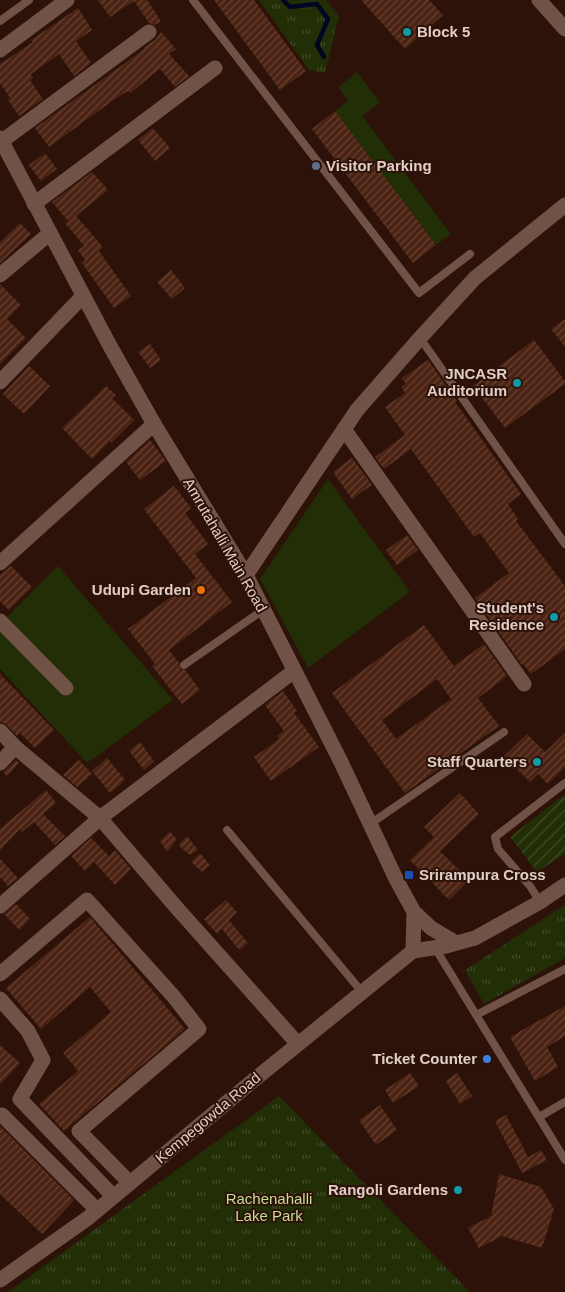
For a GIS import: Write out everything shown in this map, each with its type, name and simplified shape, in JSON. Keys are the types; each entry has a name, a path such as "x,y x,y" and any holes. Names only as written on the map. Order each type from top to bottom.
{"street":[{"path":"0,50 67,0"},
{"path":"539,0 565,29"},
{"path":"1,140 149,32"},
{"path":"34,204 215,68"},
{"name":"Amrutahalli Main Road","path":"1,140 49,234 154,424 246,575 414,912 431,928 456,943"},
{"path":"246,575 357,410 475,278 565,205"},
{"path":"0,275 49,234"},
{"path":"0,382 83,296"},
{"path":"0,563 154,424"},
{"path":"344,429 524,684"},
{"path":"0,621 66,688"},
{"path":"0,906 100,818 294,671"},
{"path":"0,731 40,770 100,818 182,914 298,1044"},
{"path":"0,763 15,747"},
{"path":"414,912 413,951 435,948 475,938 540,902 565,885"},
{"path":"0,974 87,900 174,997 199,1029 63,1144"},
{"name":"Kempegowda Road","path":"0,1280 97,1210 413,951"},
{"path":"0,999 28,1031 43,1060 20,1098 113,1196"},
{"path":"2,1115 97,1210"},
{"path":"78,1131 130,1182"}],"lane":[{"path":"0,21 29,0"},
{"path":"193,0 419,293 470,254"},
{"path":"420,338 565,544"},
{"path":"184,665 263,610"},
{"path":"370,824 504,732"},
{"path":"540,902 530,886 498,849 496,837 565,783"},
{"path":"227,830 362,992"},
{"path":"435,948 539,1117 564,1154"},
{"path":"476,1015 565,969"},
{"path":"539,1117 565,1102"}],"green space":[{"path":"259,0 326,0 339,16 325,73 309,70"},
{"path":"357,72 380,103 362,116 451,234 436,245 335,111 348,101 338,87"},
{"path":"328,479 410,592 308,668 260,579"},
{"path":"58,566 173,700 87,763 0,669 0,624"},
{"path":"565,794 565,854 537,872 510,837"},
{"path":"565,905 565,958 484,1004 465,970"},
{"name":"Rachenahalli Lake Park","path":"279,1096 470,1292 8,1292"}],"building":[{"path":"98,0 147,0 161,21 155,25 149,23 134,1 110,17"},
{"path":"214,0 254,0 306,71 280,90"},
{"name":"Block 5","path":"361,0 429,0 443,15 405,49"},
{"path":"78,8 92,30 76,41 91,63 74,76 59,54 31,74 33,78 30,80 43,99 19,116 8,100 10,98 0,83 0,64"},
{"path":"161,32 176,49 169,54 189,76 175,87 160,69 130,93 128,91 112,101 49,147 35,128 128,61 155,40"},
{"path":"335,111 436,245 413,263 312,129"},
{"path":"153,128 170,148 155,161 138,140"},
{"path":"45,153 57,169 41,181 29,165"},
{"path":"92,172 108,190 76,216 103,247 99,251 131,296 114,308 82,263 85,260 78,250 84,246 65,223 68,221 52,202"},
{"path":"20,223 31,234 0,263 0,242"},
{"path":"171,270 185,288 172,299 157,282"},
{"path":"0,284 21,305 7,319 26,338 0,364"},
{"path":"565,319 565,347 551,329"},
{"path":"534,340 565,381 565,384 505,428 473,386"},
{"path":"150,344 161,360 150,368 138,352"},
{"path":"428,360 457,401 455,402 521,494 508,504 518,519 516,521 565,586 565,649 531,674 522,665 475,598 509,573 480,533 474,537 411,449 384,469 375,457 405,435 385,407 405,393 401,387 406,384 402,378"},
{"path":"29,366 50,386 24,414 3,394"},
{"path":"106,386 116,395 112,398 134,420 92,459 62,428"},
{"path":"150,440 166,461 140,480 126,462"},
{"path":"352,458 372,485 352,499 333,472"},
{"path":"174,486 191,508 185,513 208,544 195,554 232,602 169,650 179,663 180,669 185,670 200,690 182,704 152,666 155,664 128,629 196,578 144,509"},
{"path":"407,535 418,550 397,565 386,550"},
{"path":"11,566 32,587 9,610 0,601 0,575"},
{"path":"424,625 454,666 484,644 507,676 478,698 499,726 405,793 332,693","holes":["437,679 451,699 396,739 382,720"]},
{"path":"0,674 54,730 35,748 20,733 17,736 6,724 0,722"},
{"path":"283,691 297,711 294,713 319,747 271,781 254,757 279,739 277,736 284,731 265,705"},
{"name":"Staff Quarters","path":"565,733 565,767 548,784 538,774 530,782 504,756 527,734 545,752"},
{"path":"140,742 154,761 144,770 129,751"},
{"path":"107,758 125,780 110,793 92,771"},
{"path":"16,760 19,763 7,776 3,772"},
{"path":"79,760 92,774 77,787 63,775"},
{"path":"46,790 56,803 43,814 65,836 55,845 34,822 22,832 20,829 0,850 0,829"},
{"path":"460,793 479,814 440,851 469,880 449,900 410,860 434,837 424,827"},
{"path":"170,831 177,840 167,852 160,841"},
{"path":"187,836 198,850 190,855 178,845"},
{"path":"91,838 109,856 115,850 131,869 115,885 94,862 85,871 71,856"},
{"path":"200,853 210,865 202,872 191,862"},
{"path":"0,859 18,878 8,886 0,877"},
{"path":"226,900 237,912 229,920 248,943 239,950 222,929 217,934 204,919"},
{"path":"16,904 30,919 19,930 4,914"},
{"path":"90,917 185,1029 64,1131 39,1104 78,1071 63,1053 111,1012 90,987 41,1029 6,988"},
{"path":"565,1006 565,1036 547,1047 558,1067 535,1081 510,1037"},
{"path":"0,1045 20,1063 0,1085"},
{"path":"410,1073 419,1086 393,1103 385,1090"},
{"path":"457,1073 472,1096 460,1104 446,1081"},
{"path":"380,1105 397,1130 376,1145 359,1120"},
{"path":"506,1115 528,1157 541,1150 547,1160 522,1173 495,1121"},
{"path":"0,1126 74,1200 42,1234 0,1194"},
{"path":"499,1174 541,1187 554,1209 542,1248 502,1236 479,1248 468,1228 491,1216"}],"waterway":[{"path":"283,0 290,7 317,4 328,19 317,45 324,57"}],"place":[{"name":"Block 5","path":"407,32"},
{"name":"Visitor Parking","path":"316,166"},
{"name":"JNCASR Auditorium","path":"517,383"},
{"name":"Udupi Garden","path":"201,590"},
{"name":"Student's Residence","path":"554,617"},
{"name":"Staff Quarters","path":"537,762"},
{"name":"Srirampura Cross","path":"409,875"},
{"name":"Ticket Counter","path":"487,1059"},
{"name":"Rangoli Gardens","path":"458,1190"}]}
